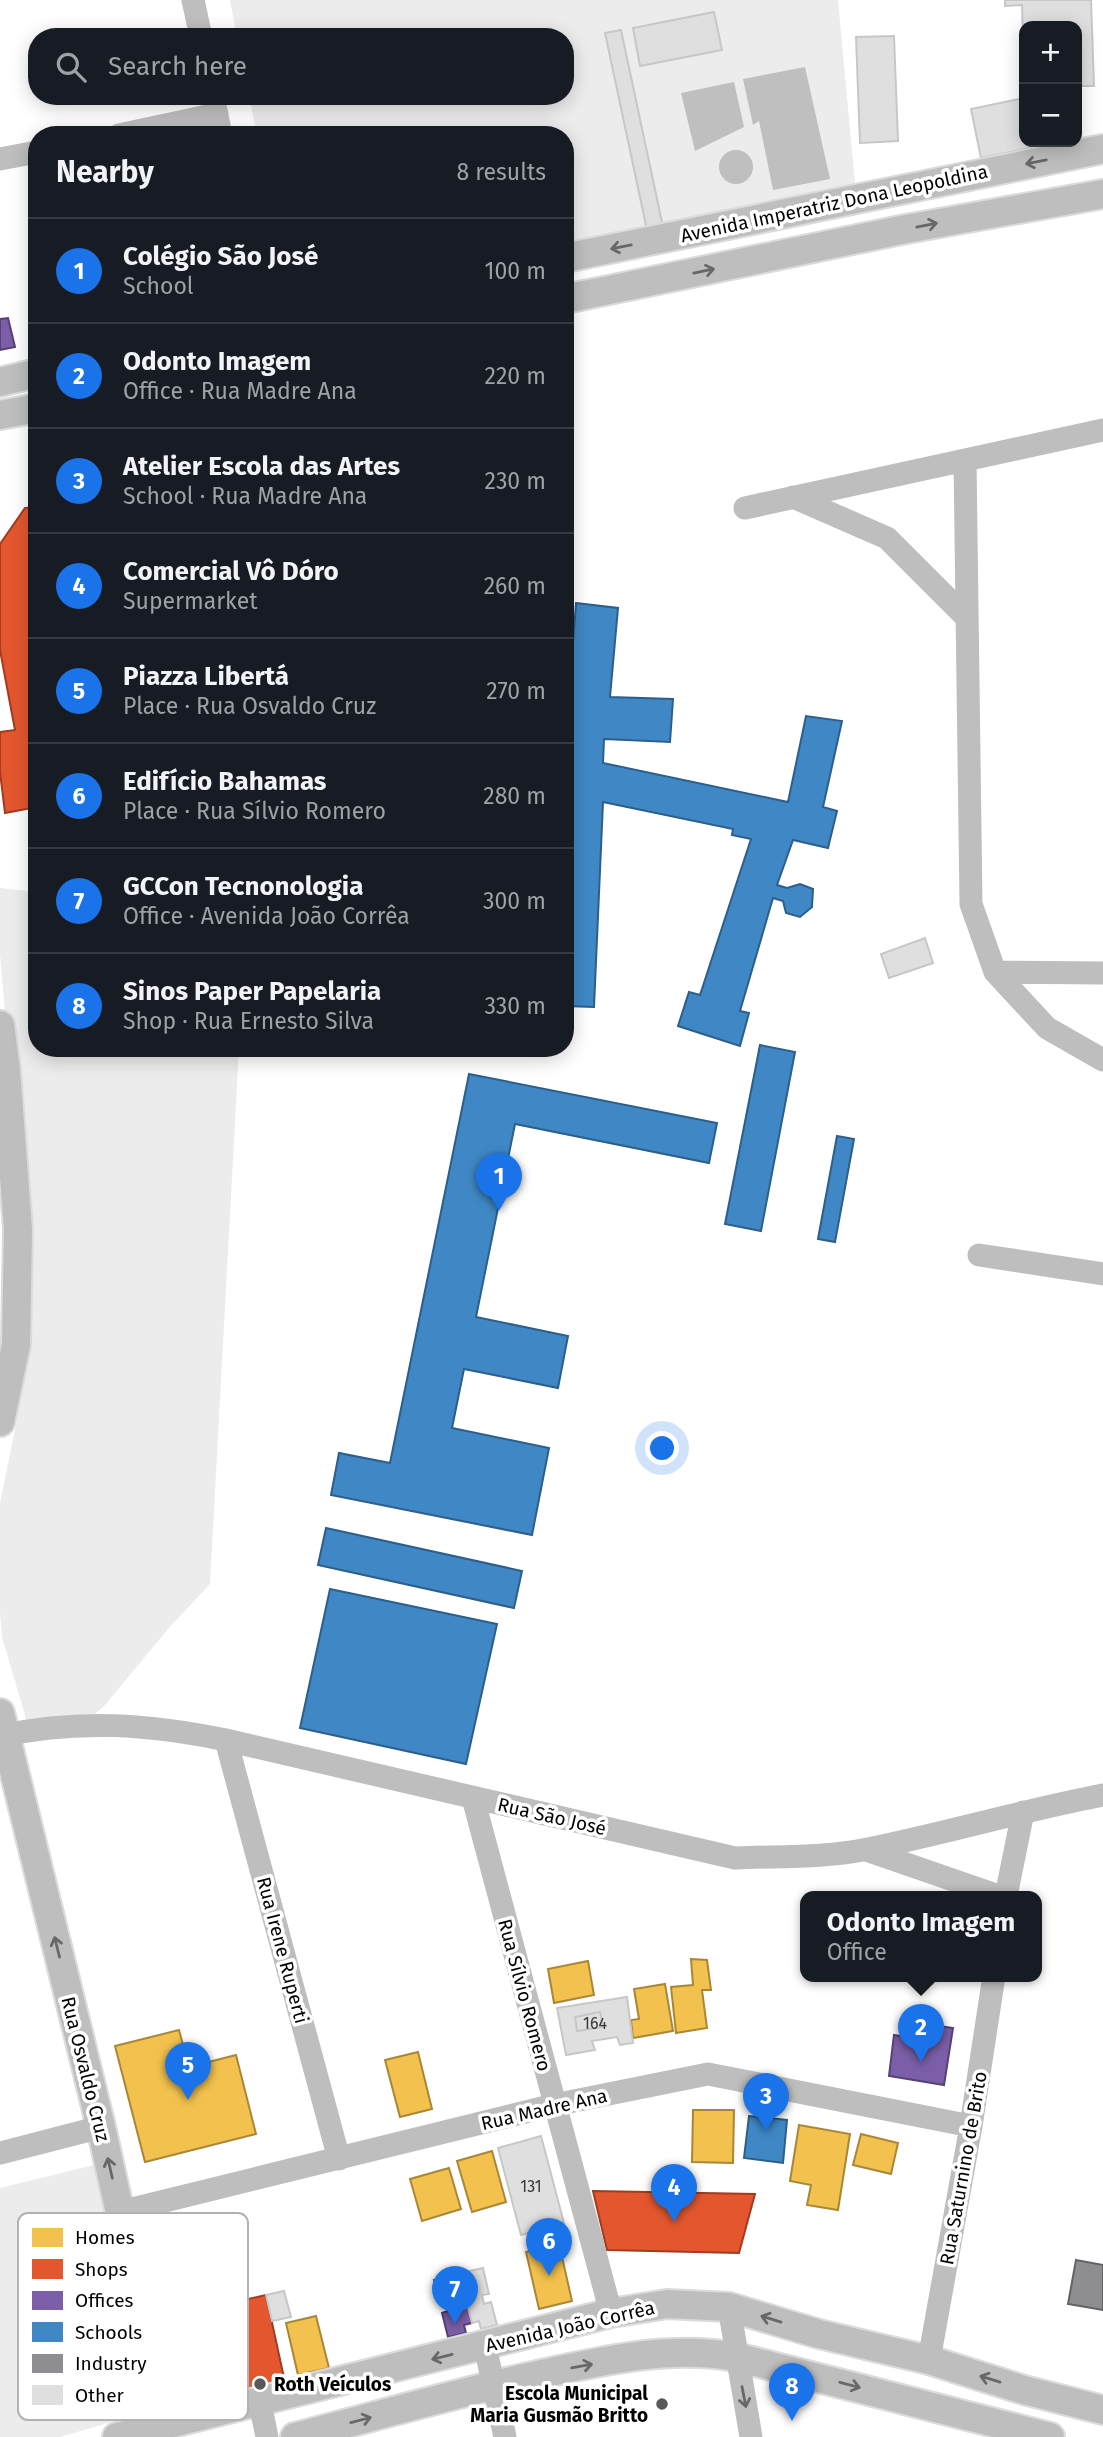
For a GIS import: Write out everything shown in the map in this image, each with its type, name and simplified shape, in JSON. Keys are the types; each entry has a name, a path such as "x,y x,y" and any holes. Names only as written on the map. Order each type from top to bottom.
{"main road":[{"name":"Avenida Imperatriz Dona Leopoldina","path":"574,256 1103,149"},
{"name":"Avenida Imperatriz Dona Leopoldina","path":"574,297 915,228 1103,194"},
{"path":"656,240 667,278"},
{"path":"0,382 28,375"},
{"path":"0,415 28,410"},
{"path":"0,1026 18,1229 16,1345 0,1422"},
{"name":"Rua Osvaldo Cruz","path":"2,1728 120,2212"},
{"name":"Avenida João Corrêa","path":"248,2406 611,2313 667,2304 729,2306 819,2334 929,2360 1024,2390 1103,2410"},
{"path":"295,2437 578,2366 676,2353 715,2353 736,2357 1049,2437"},
{"path":"1012,2428 1024,2390"},
{"name":"Avenida João Corrêa","path":"117,2437 155,2432 198,2420"}],"street":[{"path":"194,0 199,28"},
{"path":"163,126 217,115"},
{"path":"0,159 28,154"},
{"path":"745,508 1103,430"},
{"path":"965,460 971,904 995,972 1047,1028 1103,1060"},
{"path":"793,497 887,538 967,618"},
{"path":"995,972 1103,974"},
{"path":"979,1255 1103,1274"},
{"name":"Rua São José","path":"2,1728 118,1724 163,1728 226,1740 735,1858 866,1850 1103,1795"},
{"name":"Rua Irene Ruperti","path":"226,1740 339,2159"},
{"name":"Rua Sílvio Romero","path":"473,1798 611,2313"},
{"path":"1007,1891 1023,1812"},
{"path":"866,1850 985,1891"},
{"name":"Rua Saturnino de Brito","path":"929,2360 971,2126 993,1982"},
{"name":"Rua Madre Ana","path":"120,2212 554,2105 708,2074 971,2126"},
{"path":"0,2153 101,2127"},
{"path":"729,2306 751,2437"},
{"path":"485,2346 505,2437"},
{"path":"260,2403 267,2437"}],"shaded area":[{"path":"230,0 838,0 856,194 574,249 574,126 255,126 251,105 574,105 574,28 235,28"},
{"path":"805,67 830,179 773,190 759,121 753,125 743,79"},
{"path":"734,82 744,127 695,151 681,93"},
{"path":"736,150 748,155 753,167 748,179 736,184 724,179 719,167 724,155"},
{"path":"0,888 28,891 28,1057 239,1057 210,1584 168,1629 105,1705 83,1724 27,1722 2,1637 0,1503 17,1420 25,1351 20,1185 0,954"},
{"path":"94,2165 105,2213 18,2213 18,2420 118,2420 60,2437 0,2437 0,2188"}],"building: Homes":[{"path":"691,1959 707,1960 711,1990 702,1990 707,2028 676,2033 671,1987 693,1985"},
{"path":"588,1961 594,1995 554,2003 548,1969"},
{"path":"665,1984 673,2031 633,2038 631,2020 639,2019 634,1989"},
{"path":"179,2030 189,2067 236,2055 256,2134 145,2162 115,2046"},
{"path":"418,2052 432,2109 400,2117 385,2060"},
{"path":"693,2110 734,2110 733,2163 692,2162"},
{"path":"799,2125 850,2134 838,2210 807,2205 811,2185 790,2181"},
{"path":"861,2134 898,2143 891,2174 853,2165"},
{"path":"492,2151 506,2202 472,2212 457,2161"},
{"path":"449,2168 461,2209 422,2221 410,2179"},
{"path":"559,2244 572,2301 539,2309 526,2252"},
{"path":"316,2316 329,2368 298,2375 286,2323"}],"building: Shops":[{"path":"25,508 28,508 28,809 5,813 0,772 0,732 15,730 0,650 0,544"},
{"path":"593,2191 755,2194 739,2253 607,2250"},
{"path":"266,2295 286,2387 248,2396 248,2299"}],"building: Offices":[{"path":"8,318 15,347 0,350 0,319"},
{"path":"927,2024 953,2028 944,2085 889,2076 894,2035 924,2040"},
{"path":"453,2276 455,2283 461,2281 472,2323 464,2325 466,2333 448,2337 442,2313 448,2311 445,2302 440,2304 434,2280"}],"building: Schools":[{"path":"576,603 618,608 610,697 673,699 670,742 604,739 603,763 788,802 806,716 842,721 823,807 837,811 828,848 793,840 777,885 787,888 800,884 813,889 812,907 800,917 786,913 783,901 773,898 740,1011 749,1013 740,1046 678,1026 689,992 700,995 751,839 732,835 733,829 603,802 594,1007 574,1006"},
{"path":"760,1045 795,1052 761,1231 725,1224"},
{"path":"469,1074 717,1123 709,1163 515,1124 476,1317 568,1336 558,1388 464,1369 452,1428 549,1448 532,1535 331,1495 339,1453 390,1463"},
{"path":"837,1136 854,1139 835,1242 818,1239"},
{"path":"326,1528 522,1571 514,1608 318,1565"},
{"path":"330,1589 497,1624 466,1764 300,1728"},
{"path":"749,2116 787,2120 783,2163 744,2158"}],"building: Industry":[{"path":"1076,2260 1103,2265 1103,2310 1068,2304"}],"building: Other":[{"path":"1005,0 1091,0 1094,86 1082,86 1082,21 1022,21 1022,5 1005,6"},
{"path":"714,12 722,50 640,66 633,28"},
{"path":"621,30 663,227 647,230 605,33"},
{"path":"894,36 898,141 860,143 856,37"},
{"path":"1019,99 1019,147 1035,147 981,158 971,109"},
{"path":"925,938 933,963 889,978 881,954"},
{"path":"627,1997 633,2043 620,2045 617,2037 592,2041 595,2050 566,2055 557,2008"},
{"path":"600,2012 603,2027 577,2031 575,2017"},
{"path":"541,2136 564,2223 521,2235 498,2148"},
{"path":"483,2268 489,2294 482,2295 484,2304 491,2302 497,2325 481,2329 479,2321 472,2323 461,2281 467,2280 465,2272"},
{"path":"284,2291 291,2317 272,2321 266,2295"}],"place":[{"name":"Colégio São José","path":"499,1211"},
{"name":"Odonto Imagem","path":"921,2062"},
{"name":"Piazza Libertá","path":"188,2100"},
{"name":"Atelier Escola das Artes","path":"766,2131"},
{"name":"Comercial Vô Dóro","path":"674,2222"},
{"name":"Edifício Bahamas","path":"549,2276"},
{"name":"GCCon Tecnonologia","path":"455,2324"},
{"name":"Roth Veículos","path":"260,2384"},
{"name":"Escola Municipal Maria Gusmão Britto","path":"662,2404"},
{"name":"Sinos Paper Papelaria","path":"792,2421"}]}
